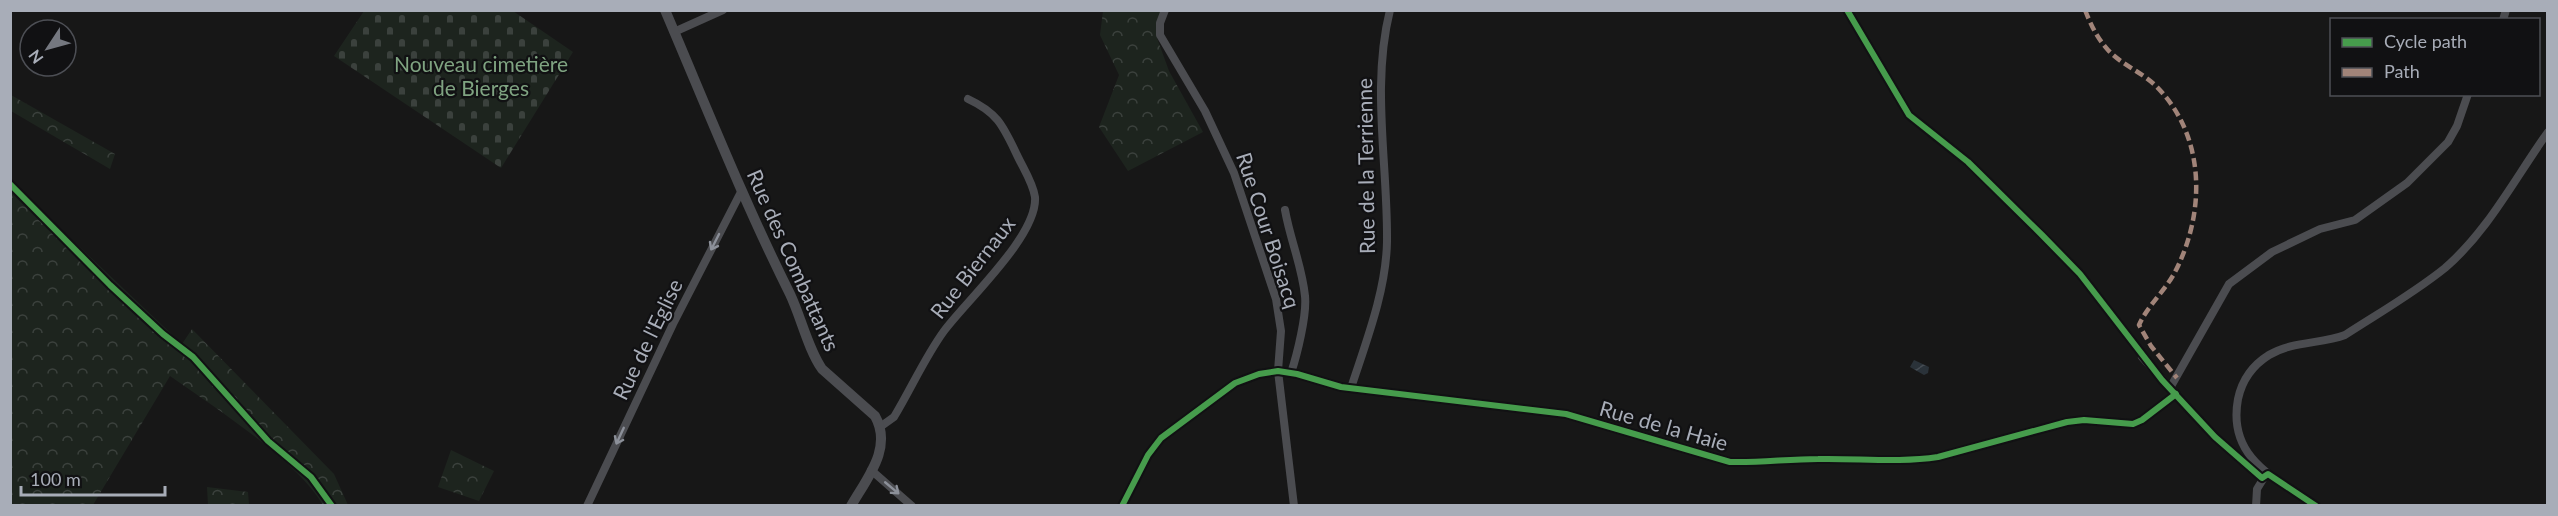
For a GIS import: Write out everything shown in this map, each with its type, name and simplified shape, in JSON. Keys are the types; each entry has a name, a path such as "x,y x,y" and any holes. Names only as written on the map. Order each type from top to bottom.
{"street":[{"name":"Rue des Combattants","path":"665,10 742,190 806,331 815,360 874,416 880,427"},
{"path":"674,32 723,10"},
{"name":"Rue Cour Boisacq","path":"1165,10 1160,23 1160,35 1205,111 1234,173 1276,299 1281,331 1278,371 1294,506"},
{"name":"Rue de la Terrienne","path":"1351,388 1379,292 1386,256 1381,57 1390,10"},
{"path":"2173,391 2229,284 2272,252 2320,229 2355,220 2394,193 2428,164 2448,142 2457,126 2467,96"},
{"name":"Rue Biernaux","path":"880,427 894,417 948,325 1023,236 1034,207 1034,193 1028,177 999,119 985,107 968,99"},
{"path":"2265,476 2243,448 2236,423 2240,392 2250,372 2271,354 2345,335 2424,284 2446,267 2474,237 2516,182 2547,132"},
{"name":"Rue de l'Eglise","path":"587,506 673,324 742,190"},
{"path":"1285,210 1306,298 1296,359 1291,373"},
{"path":"2142,357 2215,437 2265,476 2316,506"},
{"path":"1122,506 1148,455 1166,434 1235,383 1259,374 1278,371"},
{"name":"Rue de la Haie","path":"1278,371 1336,386 1566,414 1730,462 1817,459 1917,460 1938,457 2067,422 2084,420 2133,424 2142,420 2173,391"},
{"path":"850,506 880,453 880,427"},
{"path":"871,470 912,506"},
{"path":"2256,506 2257,489 2265,476"}],"green space":[{"name":"Nouveau cimetière de Bierges","path":"364,11 513,11 573,52 501,168 334,56"},
{"path":"1103,11 1167,11 1157,38 1169,71 1203,132 1128,171 1099,127 1119,75 1100,35"},
{"path":"11,95 115,154 110,169 11,111"},
{"path":"11,192 48,217 182,344 192,329 334,474 348,505 323,505 311,488 275,453 170,376 93,505 11,505"},
{"path":"451,450 494,471 479,501 438,487"},
{"path":"207,487 248,492 249,505 208,505"}],"water":[{"path":"1914,360 1929,367 1928,373 1924,375 1910,367"}],"marked path":[{"path":"2085,10 2108,50 2155,85 2172,105 2184,127 2192,150 2196,175 2196,200 2185,249 2171,279 2139,325 2151,346 2177,378"}],"cycle path":[{"path":"1847,10 1909,115 1968,162 2080,274 2162,380 2215,437 2262,478 2268,474 2316,506"},
{"path":"10,184 110,285 163,334 193,357 268,441 311,477 332,506"},
{"path":"1122,506 1148,455 1161,438 1235,383 1259,374 1278,371 1341,387 1566,414 1730,462 1818,459 1908,460 1938,457 2067,422 2084,420 2133,424 2142,420 2176,394"}]}
